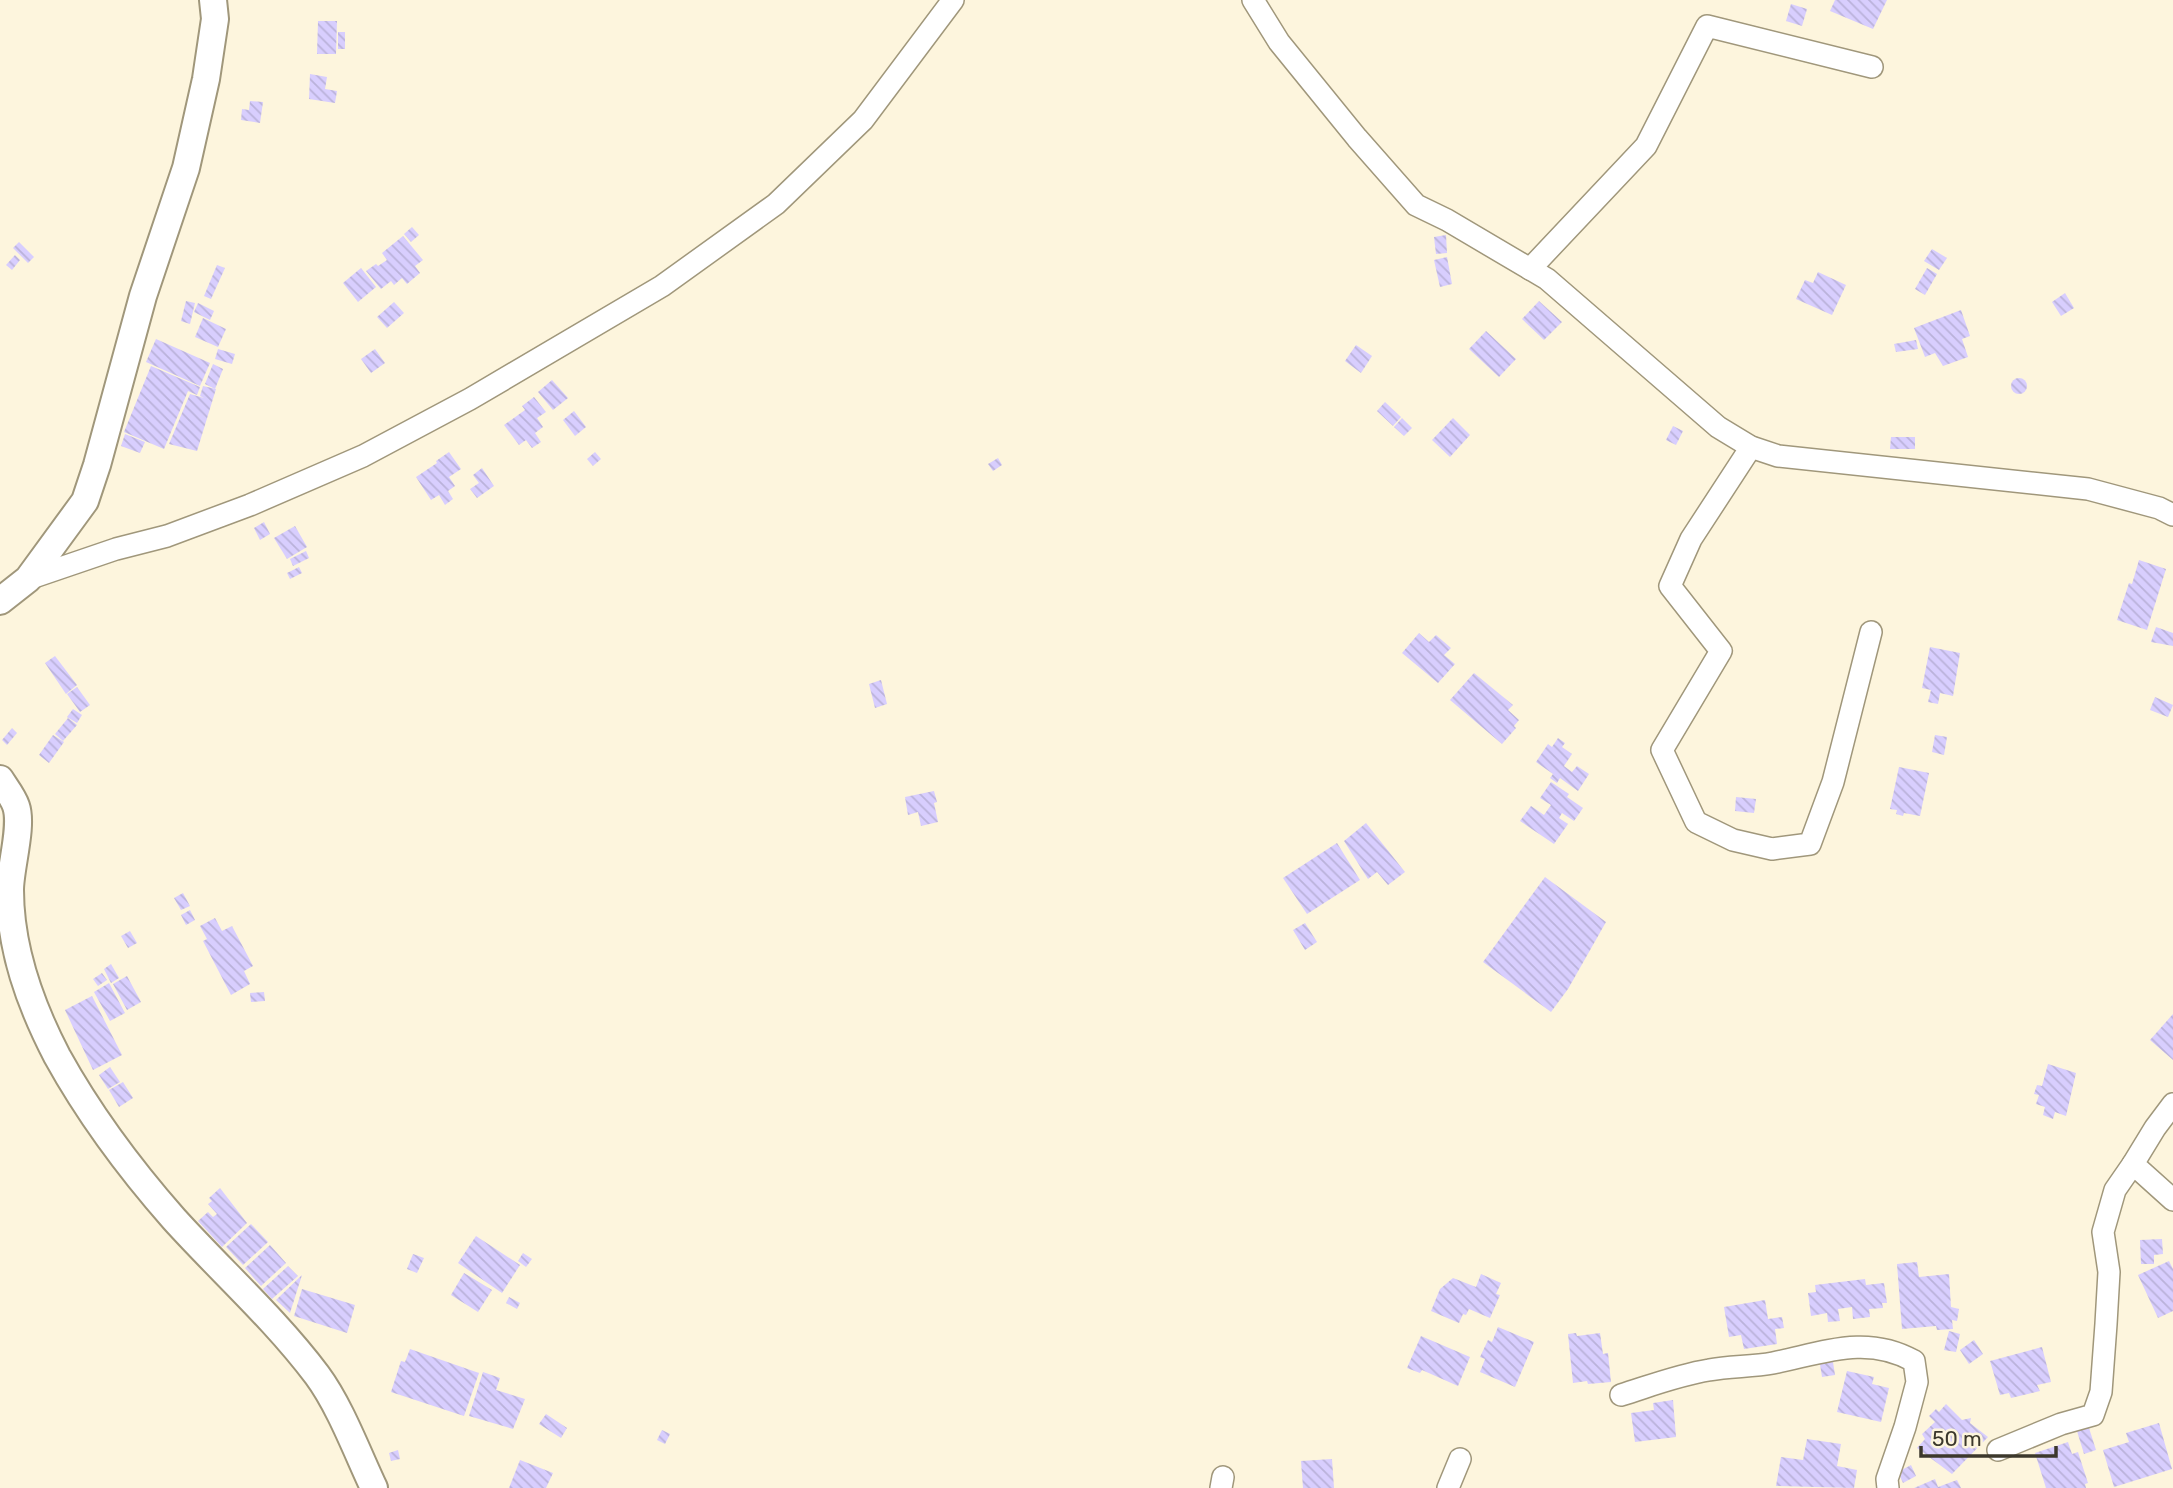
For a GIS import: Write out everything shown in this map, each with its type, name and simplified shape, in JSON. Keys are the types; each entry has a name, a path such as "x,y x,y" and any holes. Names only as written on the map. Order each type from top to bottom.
{"street":[{"path":"29,579 85,501 97,465 143,296 186,168 206,79 215,19 213,0"},
{"path":"0,600 29,579 116,549 167,536 250,505 363,456 470,399 662,286 776,204 863,120 953,0"},
{"path":"1253,0 1279,42 1416,205 1447,220 1547,279 1718,427 1751,447 1778,456 2088,489 2159,508 2173,515"},
{"path":"1530,269 1646,146 1707,26 1872,67"},
{"path":"1751,447 1691,539 1670,586 1721,651 1662,750 1696,822 1733,840 1772,849 1810,844 1833,782 1871,632"},
{"path":"0,779 17,807 16,846 10,888 18,961 33,1004 57,1055 87,1106 141,1180 280,1330 318,1377 349,1433 374,1488"},
{"path":"1998,1450 2061,1424 2093,1415 2101,1392 2109,1272 2103,1232 2115,1191 2173,1104"},
{"path":"2133,1164 2173,1200"},
{"path":"1621,1395 1687,1374 1772,1363 1829,1349 1872,1346 1897,1352 1914,1361 1917,1382 1887,1479 1888,1488"},
{"path":"1448,1488 1460,1459"}],"building":[{"path":"1835,0 1887,0 1873,29 1830,11"},
{"path":"1791,4 1807,9 1802,26 1786,21"},
{"path":"318,21 337,21 336,54 317,54"},
{"path":"338,32 345,32 345,49 338,49"},
{"path":"310,74 327,77 325,89 337,91 335,103 309,99"},
{"path":"250,101 263,102 260,123 241,120 242,109 249,110"},
{"path":"412,227 419,235 411,242 404,234"},
{"path":"1446,235 1447,253 1436,254 1434,237"},
{"path":"403,236 423,260 415,266 420,273 407,284 402,278 394,285 391,281 381,289 366,271 387,260 382,253"},
{"path":"19,242 34,257 28,263 13,248"},
{"path":"1932,249 1947,258 1939,270 1924,261"},
{"path":"15,255 20,260 12,270 6,265"},
{"path":"1447,257 1452,284 1440,287 1434,260"},
{"path":"217,265 225,268 211,299 204,296"},
{"path":"361,268 376,287 358,302 343,283"},
{"path":"1927,268 1937,274 1925,295 1915,289"},
{"path":"1818,272 1846,285 1832,315 1796,299 1805,280 1813,283"},
{"path":"2065,293 2074,308 2061,316 2052,302"},
{"path":"186,301 195,303 190,324 181,321"},
{"path":"1539,301 1562,322 1544,340 1522,319"},
{"path":"394,302 404,313 387,328 377,317"},
{"path":"198,303 214,311 210,320 194,312"},
{"path":"1961,310 1970,336 1962,339 1968,357 1943,366 1935,353 1925,357 1914,328"},
{"path":"203,318 226,329 218,347 195,337"},
{"path":"1486,331 1516,359 1499,377 1469,349"},
{"path":"156,339 210,363 200,386 146,362"},
{"path":"1916,340 1918,349 1896,352 1894,344"},
{"path":"1356,345 1372,356 1361,373 1345,361"},
{"path":"218,349 235,354 232,364 215,359"},
{"path":"375,349 385,363 371,373 361,359"},
{"path":"213,364 223,369 215,389 205,384"},
{"path":"151,366 200,387 197,395 188,391 164,449 124,432"},
{"path":"2016,378 2022,378 2027,386 2025,392 2016,394 2011,389 2011,383"},
{"path":"552,380 568,398 553,410 538,392"},
{"path":"203,386 216,389 197,451 169,444 190,394 204,398 200,396"},
{"path":"534,397 546,412 537,418 543,427 535,433 541,442 532,448 526,440 519,445 504,425 525,410 522,406"},
{"path":"1385,402 1401,417 1393,426 1377,411"},
{"path":"574,411 586,427 575,436 563,420"},
{"path":"1402,418 1412,428 1404,436 1394,427"},
{"path":"1453,418 1470,435 1450,457 1432,440"},
{"path":"1673,426 1683,431 1676,445 1666,440"},
{"path":"125,434 145,442 140,453 121,446"},
{"path":"1891,437 1915,437 1915,449 1890,449"},
{"path":"449,452 461,469 449,477 455,486 448,491 453,499 445,505 439,495 431,500 416,477"},
{"path":"595,452 601,459 593,466 587,459"},
{"path":"998,458 1002,465 993,471 988,464"},
{"path":"482,468 494,486 477,498 470,489 479,483 473,475"},
{"path":"264,522 270,534 260,540 254,528"},
{"path":"295,526 307,547 287,559 274,538"},
{"path":"306,551 309,558 293,566 290,559"},
{"path":"2139,560 2166,569 2147,630 2117,620"},
{"path":"299,567 302,573 290,579 287,573"},
{"path":"2156,627 2173,633 2173,646 2151,642"},
{"path":"1419,633 1429,642 1436,635 1451,648 1444,655 1455,664 1438,683 1402,653"},
{"path":"1930,647 1960,653 1953,696 1940,693 1938,704 1928,702 1931,690 1922,688"},
{"path":"55,656 77,685 66,694 45,663"},
{"path":"1474,673 1513,705 1508,710 1519,720 1514,726 1516,728 1502,744 1450,700"},
{"path":"881,680 887,704 875,708 869,684"},
{"path":"77,687 90,705 80,712 67,694"},
{"path":"2155,697 2173,705 2168,717 2150,710"},
{"path":"73,709 82,715 77,723 67,717"},
{"path":"68,718 77,725 63,741 55,734"},
{"path":"12,728 17,733 7,745 2,740"},
{"path":"53,735 64,742 49,763 39,755"},
{"path":"1935,735 1947,737 1944,755 1932,752"},
{"path":"1558,738 1565,743 1562,747 1572,754 1564,766 1572,772 1577,766 1589,774 1578,791 1560,778 1557,783 1550,778 1553,774 1536,762 1548,744 1552,747"},
{"path":"1899,767 1929,773 1920,816 1904,813 1903,816 1896,814 1897,810 1890,809"},
{"path":"1551,782 1583,808 1574,821 1562,813 1559,818 1568,824 1554,844 1520,821 1531,806 1544,815 1551,805 1540,798"},
{"path":"934,791 938,822 921,826 918,812 908,815 905,797"},
{"path":"1736,797 1756,799 1754,813 1735,811"},
{"path":"1366,823 1405,872 1388,885 1377,872 1368,879 1344,841"},
{"path":"1337,843 1360,880 1307,914 1283,878"},
{"path":"1545,877 1606,922 1568,989 1551,1012 1483,962"},
{"path":"183,893 190,906 181,910 174,898"},
{"path":"190,910 195,920 186,925 181,915"},
{"path":"215,918 222,931 232,926 253,966 244,971 250,984 231,995 203,941 207,939 200,926"},
{"path":"1305,923 1317,942 1305,950 1293,930"},
{"path":"130,931 137,943 128,948 121,936"},
{"path":"111,964 119,978 111,983 104,969"},
{"path":"102,973 107,980 98,986 93,979"},
{"path":"127,976 141,1002 127,1010 113,984"},
{"path":"109,983 125,1013 110,1021 94,992"},
{"path":"264,992 265,1001 251,1002 250,993"},
{"path":"92,996 122,1055 93,1070 65,1010"},
{"path":"2173,1014 2173,1060 2150,1040"},
{"path":"2048,1064 2076,1073 2066,1116 2055,1112 2053,1119 2043,1115 2045,1107 2036,1104 2039,1095 2034,1094 2037,1085 2042,1086"},
{"path":"110,1067 120,1082 108,1089 99,1075"},
{"path":"123,1082 133,1098 119,1107 109,1090"},
{"path":"220,1188 247,1223 222,1247 198,1221 208,1212 213,1217 217,1214 208,1204 212,1201 209,1198"},
{"path":"251,1224 268,1242 243,1265 226,1247"},
{"path":"476,1236 520,1265 502,1293 458,1263"},
{"path":"2162,1239 2163,1254 2154,1255 2154,1264 2141,1264 2140,1240"},
{"path":"270,1245 286,1263 261,1286 245,1268"},
{"path":"523,1253 532,1259 526,1267 518,1261"},
{"path":"413,1254 424,1258 417,1273 407,1269"},
{"path":"2169,1261 2173,1269 2173,1311 2158,1318 2138,1275"},
{"path":"1917,1262 1919,1277 1949,1274 1951,1307 1959,1309 1957,1321 1952,1320 1953,1329 1937,1330 1936,1326 1902,1329 1897,1264"},
{"path":"288,1266 298,1276 272,1299 263,1289"},
{"path":"464,1273 492,1290 478,1312 451,1295"},
{"path":"1481,1274 1501,1283 1496,1294 1500,1295 1490,1318 1469,1309 1459,1323 1431,1311 1440,1289 1453,1278 1476,1287"},
{"path":"302,1275 290,1313 276,1300"},
{"path":"1865,1279 1866,1285 1884,1283 1887,1303 1882,1303 1883,1308 1869,1309 1870,1317 1853,1319 1852,1307 1838,1309 1840,1321 1828,1322 1827,1313 1811,1316 1808,1293 1816,1292 1815,1285"},
{"path":"302,1289 355,1305 347,1333 294,1316"},
{"path":"509,1297 520,1303 517,1309 506,1303"},
{"path":"1765,1300 1768,1319 1782,1317 1784,1328 1775,1329 1777,1344 1744,1349 1741,1335 1729,1337 1724,1307"},
{"path":"1498,1327 1534,1342 1515,1387 1480,1372 1485,1359 1480,1357 1488,1340 1492,1342"},
{"path":"1949,1331 1960,1334 1956,1352 1944,1350"},
{"path":"1576,1333 1577,1336 1600,1333 1603,1354 1608,1353 1611,1382 1573,1383 1568,1334"},
{"path":"1421,1336 1470,1357 1458,1386 1422,1370 1420,1373 1407,1368"},
{"path":"1974,1340 1983,1354 1969,1364 1960,1350"},
{"path":"2042,1347 2051,1382 2037,1385 2040,1391 2011,1398 2009,1393 2000,1395 1990,1361"},
{"path":"410,1349 479,1373 464,1416 391,1392 401,1361 405,1362"},
{"path":"1833,1362 1835,1375 1822,1377 1820,1364"},
{"path":"1847,1371 1874,1377 1872,1384 1889,1388 1881,1422 1837,1412"},
{"path":"483,1372 500,1378 496,1390 525,1399 513,1429 469,1416"},
{"path":"1673,1400 1676,1437 1635,1442 1631,1413 1654,1410 1653,1403"},
{"path":"1946,1404 1962,1420 1971,1418 1970,1423 1988,1437 1952,1474 1917,1448 1925,1439 1922,1434 1935,1422 1929,1416 1936,1409 1939,1412"},
{"path":"546,1414 567,1428 561,1438 539,1424"},
{"path":"2159,1423 2172,1469 2114,1487 2103,1450 2129,1442 2126,1433"},
{"path":"2089,1428 2096,1450 2084,1454 2077,1431"},
{"path":"662,1430 670,1434 665,1444 657,1440"},
{"path":"1807,1439 1841,1444 1837,1466 1857,1470 1854,1488 1776,1486 1781,1457 1803,1460"},
{"path":"2068,1442 2072,1454 2078,1452 2088,1483 2085,1484 2086,1488 2046,1488 2035,1453"},
{"path":"398,1450 400,1459 391,1461 389,1453"},
{"path":"1332,1459 1334,1488 1303,1488 1301,1461"},
{"path":"520,1460 553,1473 546,1488 509,1488"},
{"path":"1911,1465 1916,1476 1903,1483 1898,1472"},
{"path":"1935,1479 1938,1487 1957,1480 1961,1488 1914,1488"}]}
